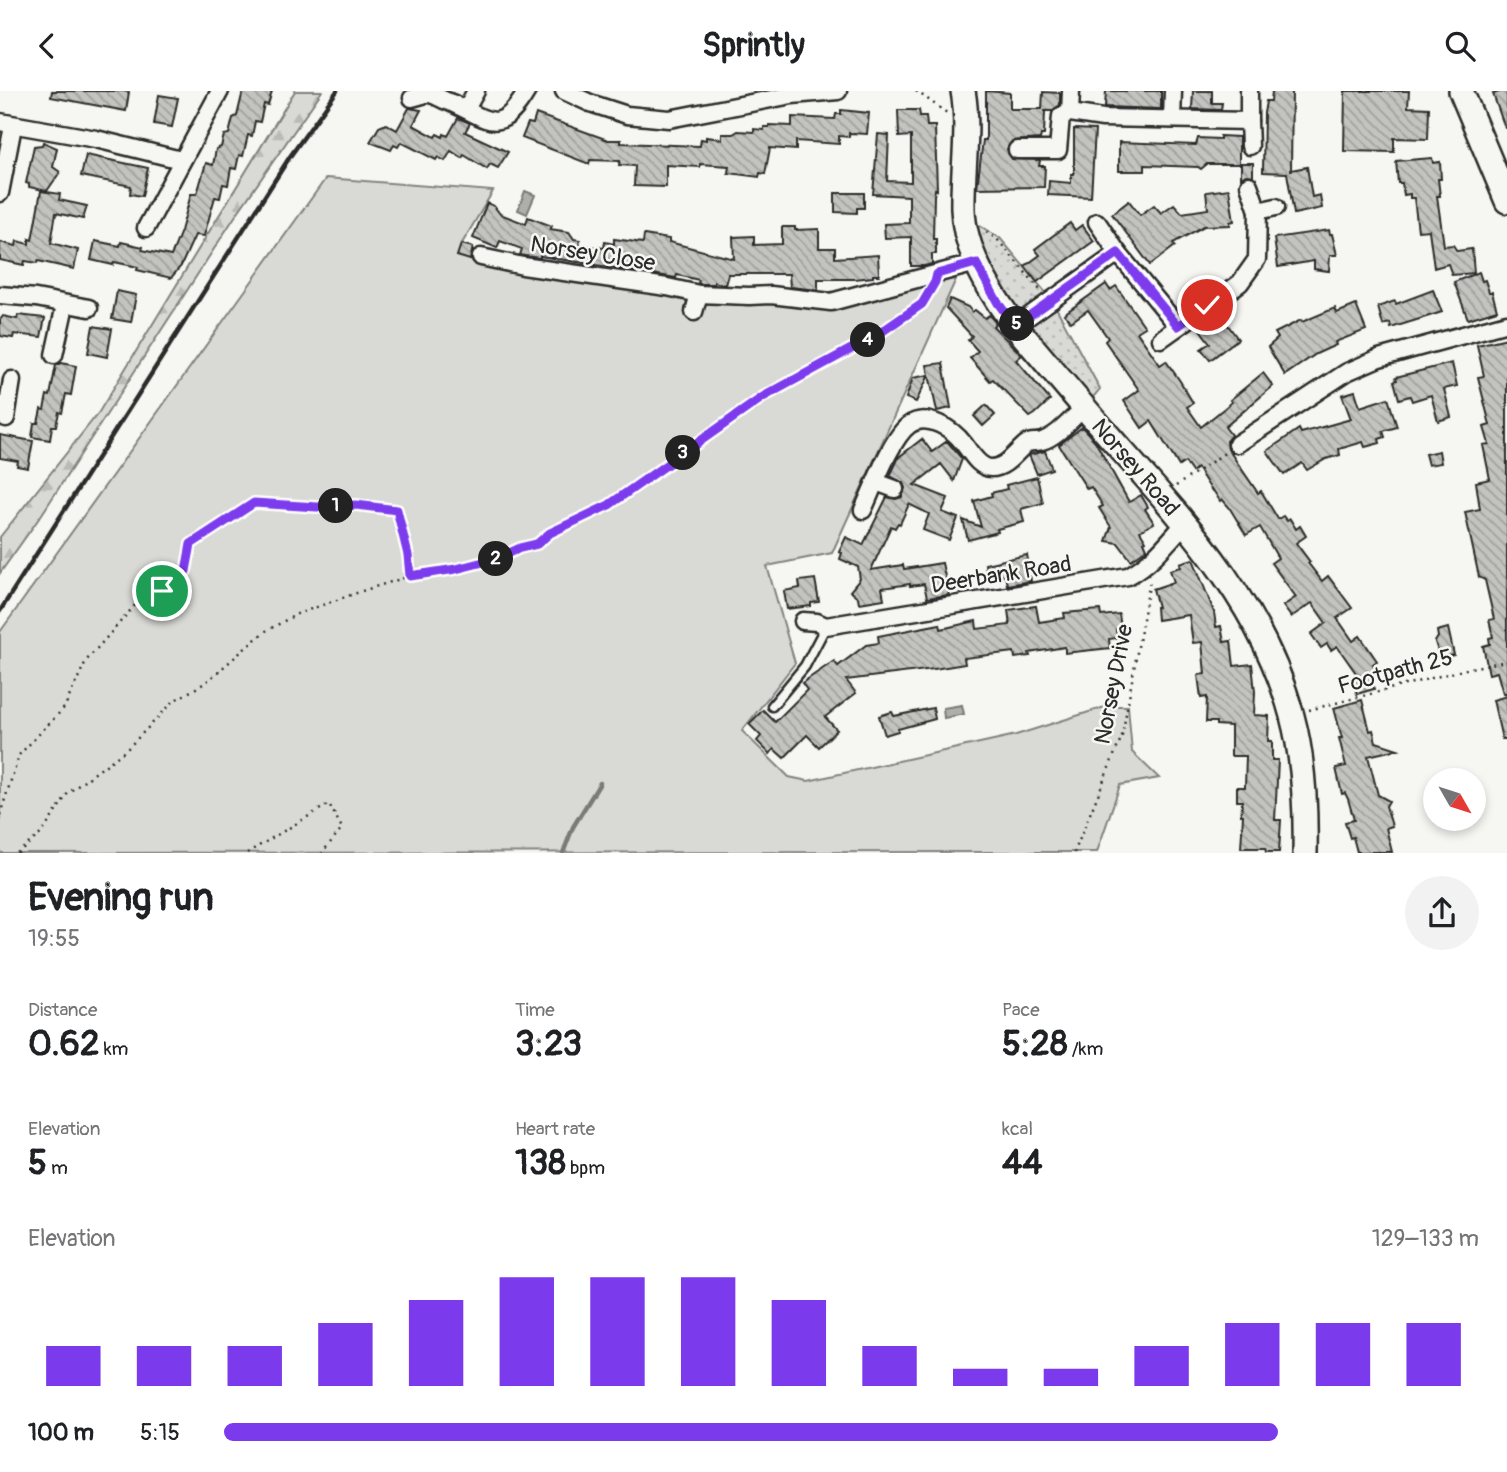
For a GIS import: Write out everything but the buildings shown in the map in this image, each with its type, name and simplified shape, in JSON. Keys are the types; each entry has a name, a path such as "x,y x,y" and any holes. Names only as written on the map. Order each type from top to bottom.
{"street":[{"path":"146,228 220,91"},
{"path":"466,109 476,91"},
{"path":"412,98 428,94 488,120 499,120 515,111 527,91"},
{"path":"564,91 627,115 669,119 792,95 838,91"},
{"name":"Norsey Road","path":"963,91 967,149 963,211 976,263 998,303 1015,326 1210,552 1255,626 1275,667 1292,715 1302,762 1306,852"},
{"path":"1070,113 1071,91"},
{"path":"1172,119 1173,91"},
{"path":"1249,91 1250,146"},
{"path":"1461,91 1507,201"},
{"path":"1017,150 1058,150 1061,116 1070,113 1103,118 1249,121"},
{"path":"0,193 6,124 96,139 181,160"},
{"path":"1161,339 1240,283 1258,259 1258,211 1249,185"},
{"path":"1258,211 1276,207"},
{"path":"1097,222 1118,253 1178,326"},
{"path":"1015,326 1118,253"},
{"name":"Norsey Close","path":"481,257 699,294 772,289 831,302 976,263"},
{"path":"694,312 699,294"},
{"path":"0,295 36,298 89,308"},
{"path":"54,355 65,305"},
{"path":"1237,445 1347,372 1379,358 1507,323"},
{"path":"6,418 4,401 12,380"},
{"path":"863,510 897,438 910,424 926,421 946,427 981,464 996,468 1013,457 1028,442 1042,441 1055,434 1084,408"},
{"path":"876,482 895,489"},
{"name":"Deerbank Road","path":"803,621 826,625 1128,576 1155,557 1185,523"}],"lane":[{"path":"772,706 805,666 826,625"}],"path":[{"path":"916,91 947,112 951,118"},
{"path":"965,219 997,239 1049,302"},
{"path":"19,852 41,833 68,793 125,751 175,699 205,683 264,632 297,614 410,576 456,569 499,558 520,548 537,544 550,533 609,505 763,397 877,335 922,304 937,274"},
{"path":"1162,496 1237,445"},
{"path":"0,815 19,755 64,708 86,661 136,604 162,591 186,571 191,544 254,503 317,507 356,505 397,510 410,576"},
{"name":"Norsey Drive","path":"1074,852 1122,736 1155,557"},
{"name":"Footpath 25","path":"1292,715 1420,680 1507,661"},
{"path":"247,852 329,804 342,828 322,852"}],"green space":[{"path":"295,91 322,91 236,215 42,514 0,573 0,537 99,412"},
{"path":"326,178 493,191 461,245 470,260 535,274 851,303 957,277 832,553 767,566 795,663 742,731 789,777 808,781 1016,735 1108,706 1128,706 1132,752 1159,778 1120,785 1097,852 0,853 0,632"},
{"path":"965,217 1000,238 1052,300 1100,389 1084,408 1015,326"}],"shaded area":[{"path":"525,191 535,195 527,214 518,210"},
{"path":"962,705 964,714 944,718 943,708"}],"waterway":[{"path":"563,853 573,827 600,783"}],"railway":[{"path":"0,611 291,155 337,91"}],"route":[{"path":"162,591 186,571 191,544 254,503 317,507 356,505 397,510 410,576 456,569 499,558 520,548 537,544 550,533 609,505 763,397 877,335 922,304 937,274 976,263 998,303 1015,326 1118,253 1178,326 1207,305"}]}
